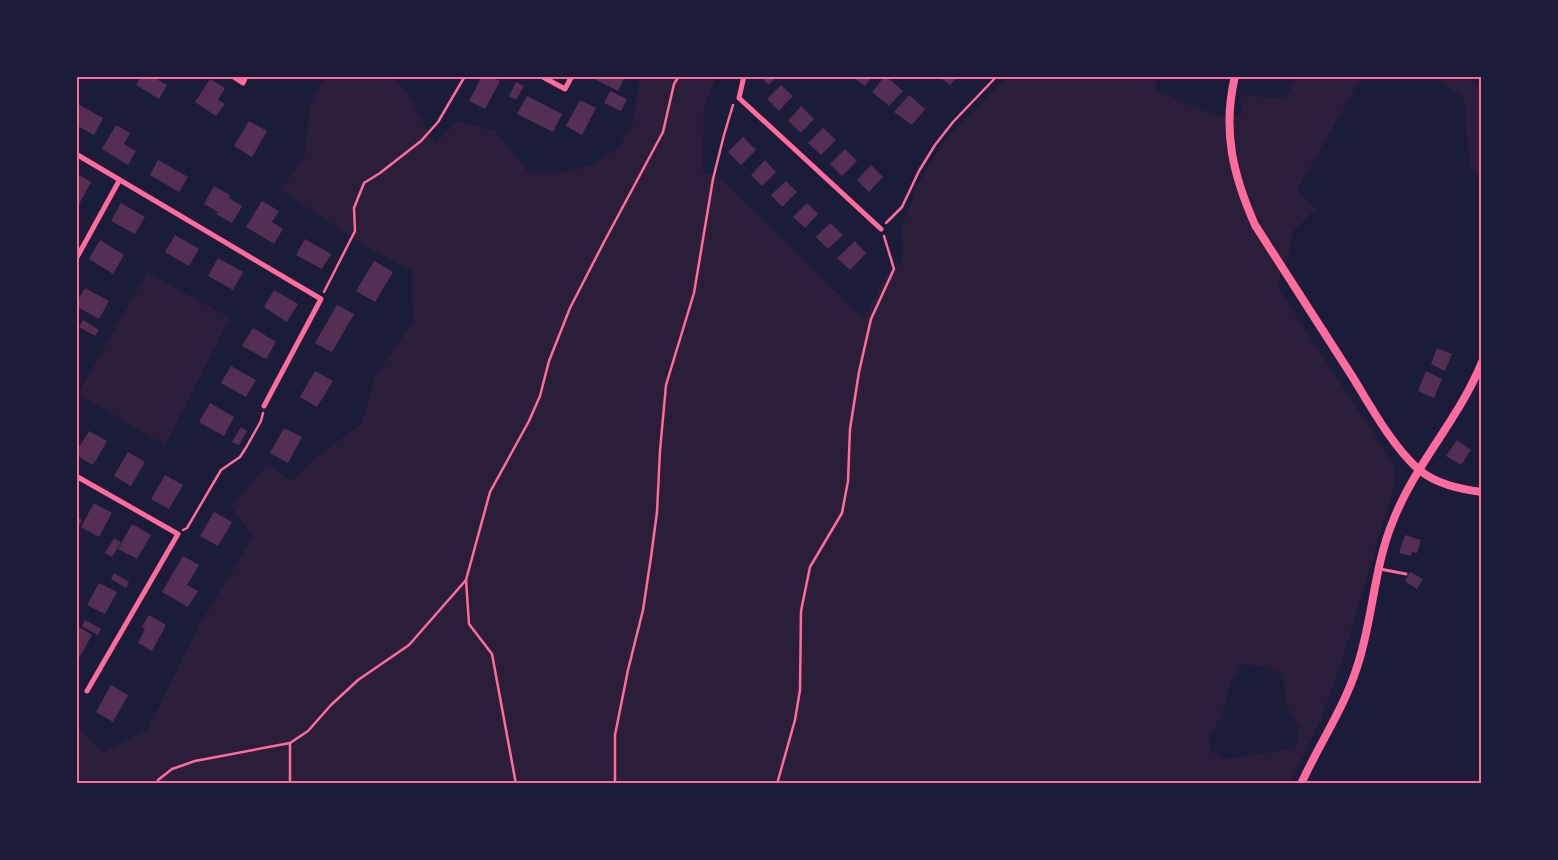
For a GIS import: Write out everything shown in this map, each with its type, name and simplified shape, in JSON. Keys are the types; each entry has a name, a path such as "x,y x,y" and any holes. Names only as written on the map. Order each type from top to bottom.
{"street":[{"path":"232,76 242,83 246,76"},
{"path":"541,76 565,89 572,76"},
{"path":"744,76 739,98 881,229"},
{"path":"1235,76 1231,92 1229,124 1231,153 1242,194 1256,225 1387,431 1408,458 1420,470 1436,480 1452,487 1482,492"},
{"path":"76,154 321,299 264,406"},
{"path":"76,259 119,180"},
{"path":"1301,784 1352,684 1365,643 1380,568 1392,521 1401,501 1473,384 1482,362"},
{"path":"76,476 178,534 86,691"}],"lane":[{"path":"1380,568 1406,574"}],"path":[{"path":"321,299 355,231 354,208 364,183 421,141 438,122 466,76"},
{"path":"516,784 492,654 469,624 466,580 490,492 540,396 549,362 570,308 663,132 674,84 679,76"},
{"path":"777,784 795,720 800,690 801,611 810,567 842,513 848,481 850,429 859,372 871,319 894,269 881,229 902,206 919,171 935,145 953,122 997,76"},
{"path":"615,784 615,734 643,610 657,512 666,385 694,292 712,178 732,108 739,98"},
{"path":"178,534 187,528 221,470 240,457 261,421 264,406"},
{"path":"157,784 158,780 172,769 195,761 290,743 308,731 331,705 358,680 409,645 466,580"},
{"path":"290,743 290,784"}],"shaded area":[{"path":"326,76 391,76 408,94 435,144 458,121 495,131 529,173 567,172 594,164 620,146 633,122 640,76 717,76 704,104 703,172 717,175 864,319 887,274 903,261 902,227 916,187 945,139 1008,76 1160,76 1154,89 1216,116 1241,116 1240,95 1285,98 1298,76 1362,76 1297,191 1316,209 1292,232 1289,253 1277,286 1377,438 1395,469 1393,491 1342,661 1320,721 1290,784 76,784 76,726 103,753 148,729 202,620 253,537 231,506 268,464 291,481 319,455 362,423 375,377 413,322 412,271 370,249 281,190 305,155 310,104","holes":["1242,664 1265,667 1283,674 1286,705 1300,727 1295,748 1226,759 1212,752 1209,738 1222,714 1230,684"]},
{"path":"1435,76 1466,76 1482,88 1482,179 1470,167 1464,99"},
{"path":"147,272 230,318 165,445 78,394"}],"building":[{"path":"141,76 161,76 158,80 167,85 159,99 136,85"},
{"path":"482,76 490,76 500,81 485,109 469,101"},
{"path":"589,76 625,76 618,91"},
{"path":"760,76 777,76 769,85"},
{"path":"852,76 873,76 865,86"},
{"path":"885,76 903,91 889,106 872,92"},
{"path":"938,76 958,76 950,85"},
{"path":"210,79 225,88 218,100 225,104 216,116 195,102"},
{"path":"516,82 524,86 516,100 509,96"},
{"path":"781,85 793,96 779,111 767,99"},
{"path":"610,91 627,99 621,111 604,103"},
{"path":"909,95 925,109 912,125 894,112"},
{"path":"527,96 562,114 553,132 517,114"},
{"path":"580,100 596,108 582,135 566,126"},
{"path":"76,103 103,118 94,135 76,125"},
{"path":"801,106 814,119 801,133 788,121"},
{"path":"249,121 267,131 252,157 234,146"},
{"path":"116,125 130,133 124,144 136,151 128,165 102,149"},
{"path":"823,128 836,140 821,155 808,143"},
{"path":"743,137 756,150 741,165 728,152"},
{"path":"845,149 857,161 842,176 830,164"},
{"path":"158,160 188,177 179,192 150,175"},
{"path":"765,160 776,172 762,186 751,175"},
{"path":"871,165 883,177 869,192 857,180"},
{"path":"76,173 91,182 78,206 76,205"},
{"path":"786,181 797,192 782,207 771,195"},
{"path":"214,186 230,195 229,198 242,206 232,223 216,214 218,212 204,204"},
{"path":"262,201 279,211 272,222 283,229 274,244 246,227"},
{"path":"121,203 145,217 135,234 111,221"},
{"path":"807,203 818,214 805,228 793,217"},
{"path":"830,223 843,235 828,249 816,237"},
{"path":"175,235 199,249 189,266 165,252"},
{"path":"305,239 331,254 322,269 296,255"},
{"path":"100,240 124,255 113,274 89,259"},
{"path":"855,241 866,253 850,270 837,258"},
{"path":"218,258 243,272 233,290 208,276"},
{"path":"374,261 393,272 375,302 356,291"},
{"path":"85,288 109,301 99,319 76,306"},
{"path":"274,290 298,304 287,322 264,307"},
{"path":"337,305 354,314 332,352 315,343"},
{"path":"83,320 99,330 95,336 79,327"},
{"path":"253,328 276,342 266,359 242,346"},
{"path":"1437,348 1452,354 1445,371 1431,364"},
{"path":"231,366 256,380 246,397 221,383"},
{"path":"315,371 333,381 317,407 300,397"},
{"path":"1426,371 1442,379 1434,398 1418,391"},
{"path":"210,403 234,417 224,436 199,422"},
{"path":"241,427 247,431 239,445 232,442"},
{"path":"284,428 302,437 288,463 270,453"},
{"path":"89,431 107,441 93,465 76,455"},
{"path":"1457,440 1471,450 1461,465 1446,456"},
{"path":"128,452 145,462 131,486 114,476"},
{"path":"165,475 183,485 169,509 151,499"},
{"path":"94,503 112,513 99,537 81,527"},
{"path":"214,512 232,522 218,546 200,536"},
{"path":"76,517 82,520 76,531"},
{"path":"132,524 151,535 137,559 118,549"},
{"path":"1405,535 1421,540 1417,553 1412,552 1411,556 1399,553"},
{"path":"114,538 121,542 112,557 105,553"},
{"path":"183,556 199,565 187,585 198,591 188,607 162,592"},
{"path":"1410,572 1423,579 1417,589 1405,581"},
{"path":"114,573 129,582 126,588 111,579"},
{"path":"99,583 117,592 105,614 87,605"},
{"path":"149,615 166,625 152,651 138,643 145,629 142,627"},
{"path":"85,620 101,629 98,635 82,626"},
{"path":"76,625 92,635 79,658 76,656"},
{"path":"111,685 128,695 113,722 96,712"}]}
